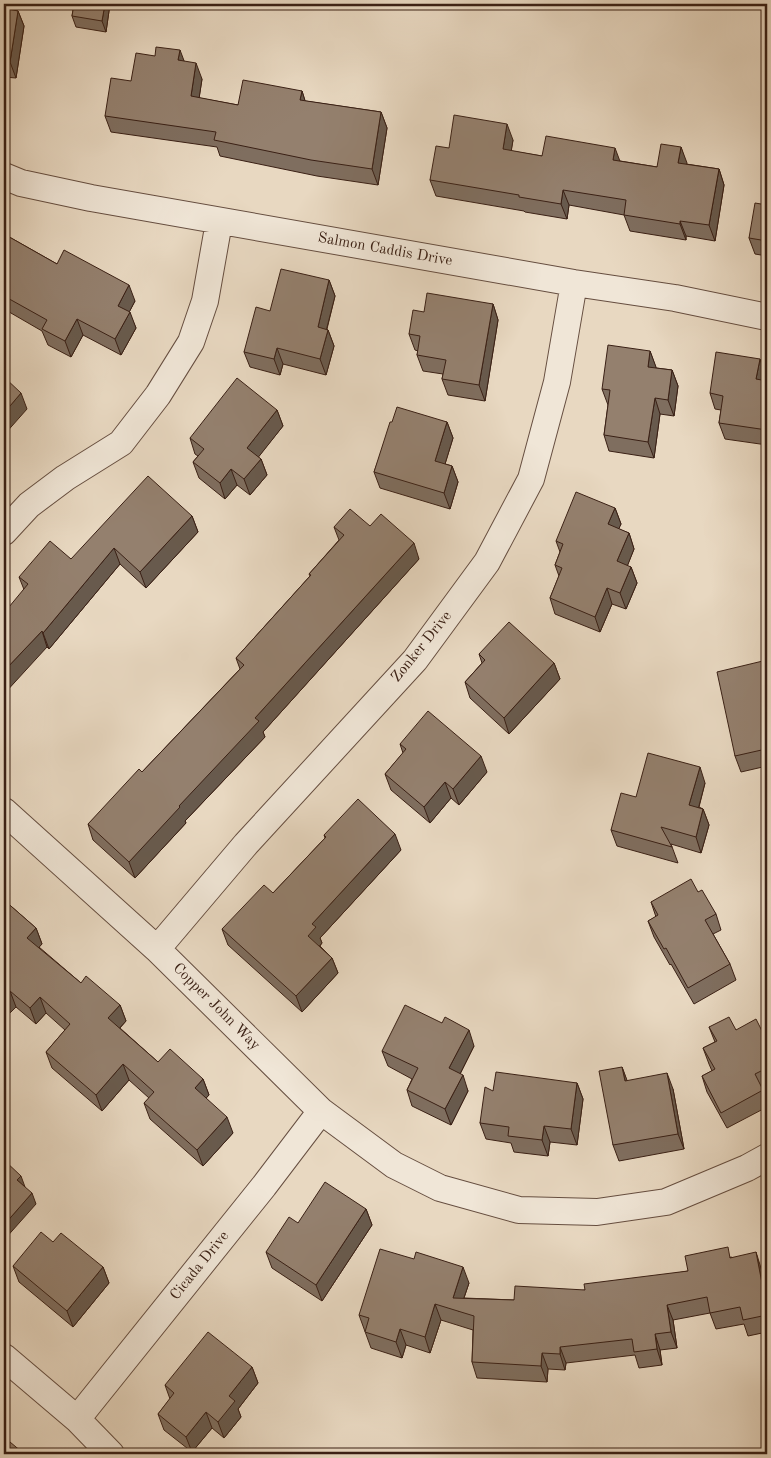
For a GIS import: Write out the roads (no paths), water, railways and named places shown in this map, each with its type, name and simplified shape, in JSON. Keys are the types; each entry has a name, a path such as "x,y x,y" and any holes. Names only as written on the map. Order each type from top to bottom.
{"street":[{"name":"Salmon Caddis Drive","path":"4,176 21,183 91,198 219,222 574,283 675,298 767,317"},
{"path":"4,532 29,504 65,478 121,443 158,394 191,342 205,301 219,222"},
{"name":"Zonker Drive","path":"157,949 246,844 415,660 487,562 531,479 557,382 574,283"},
{"name":"Copper John Way","path":"4,811 157,949 321,1111 394,1165 440,1188 519,1210 597,1212 666,1202 747,1168 767,1157"},
{"name":"Cicada Drive","path":"77,1419 264,1186 321,1111"},
{"path":"4,1357 77,1419 111,1454"}]}
